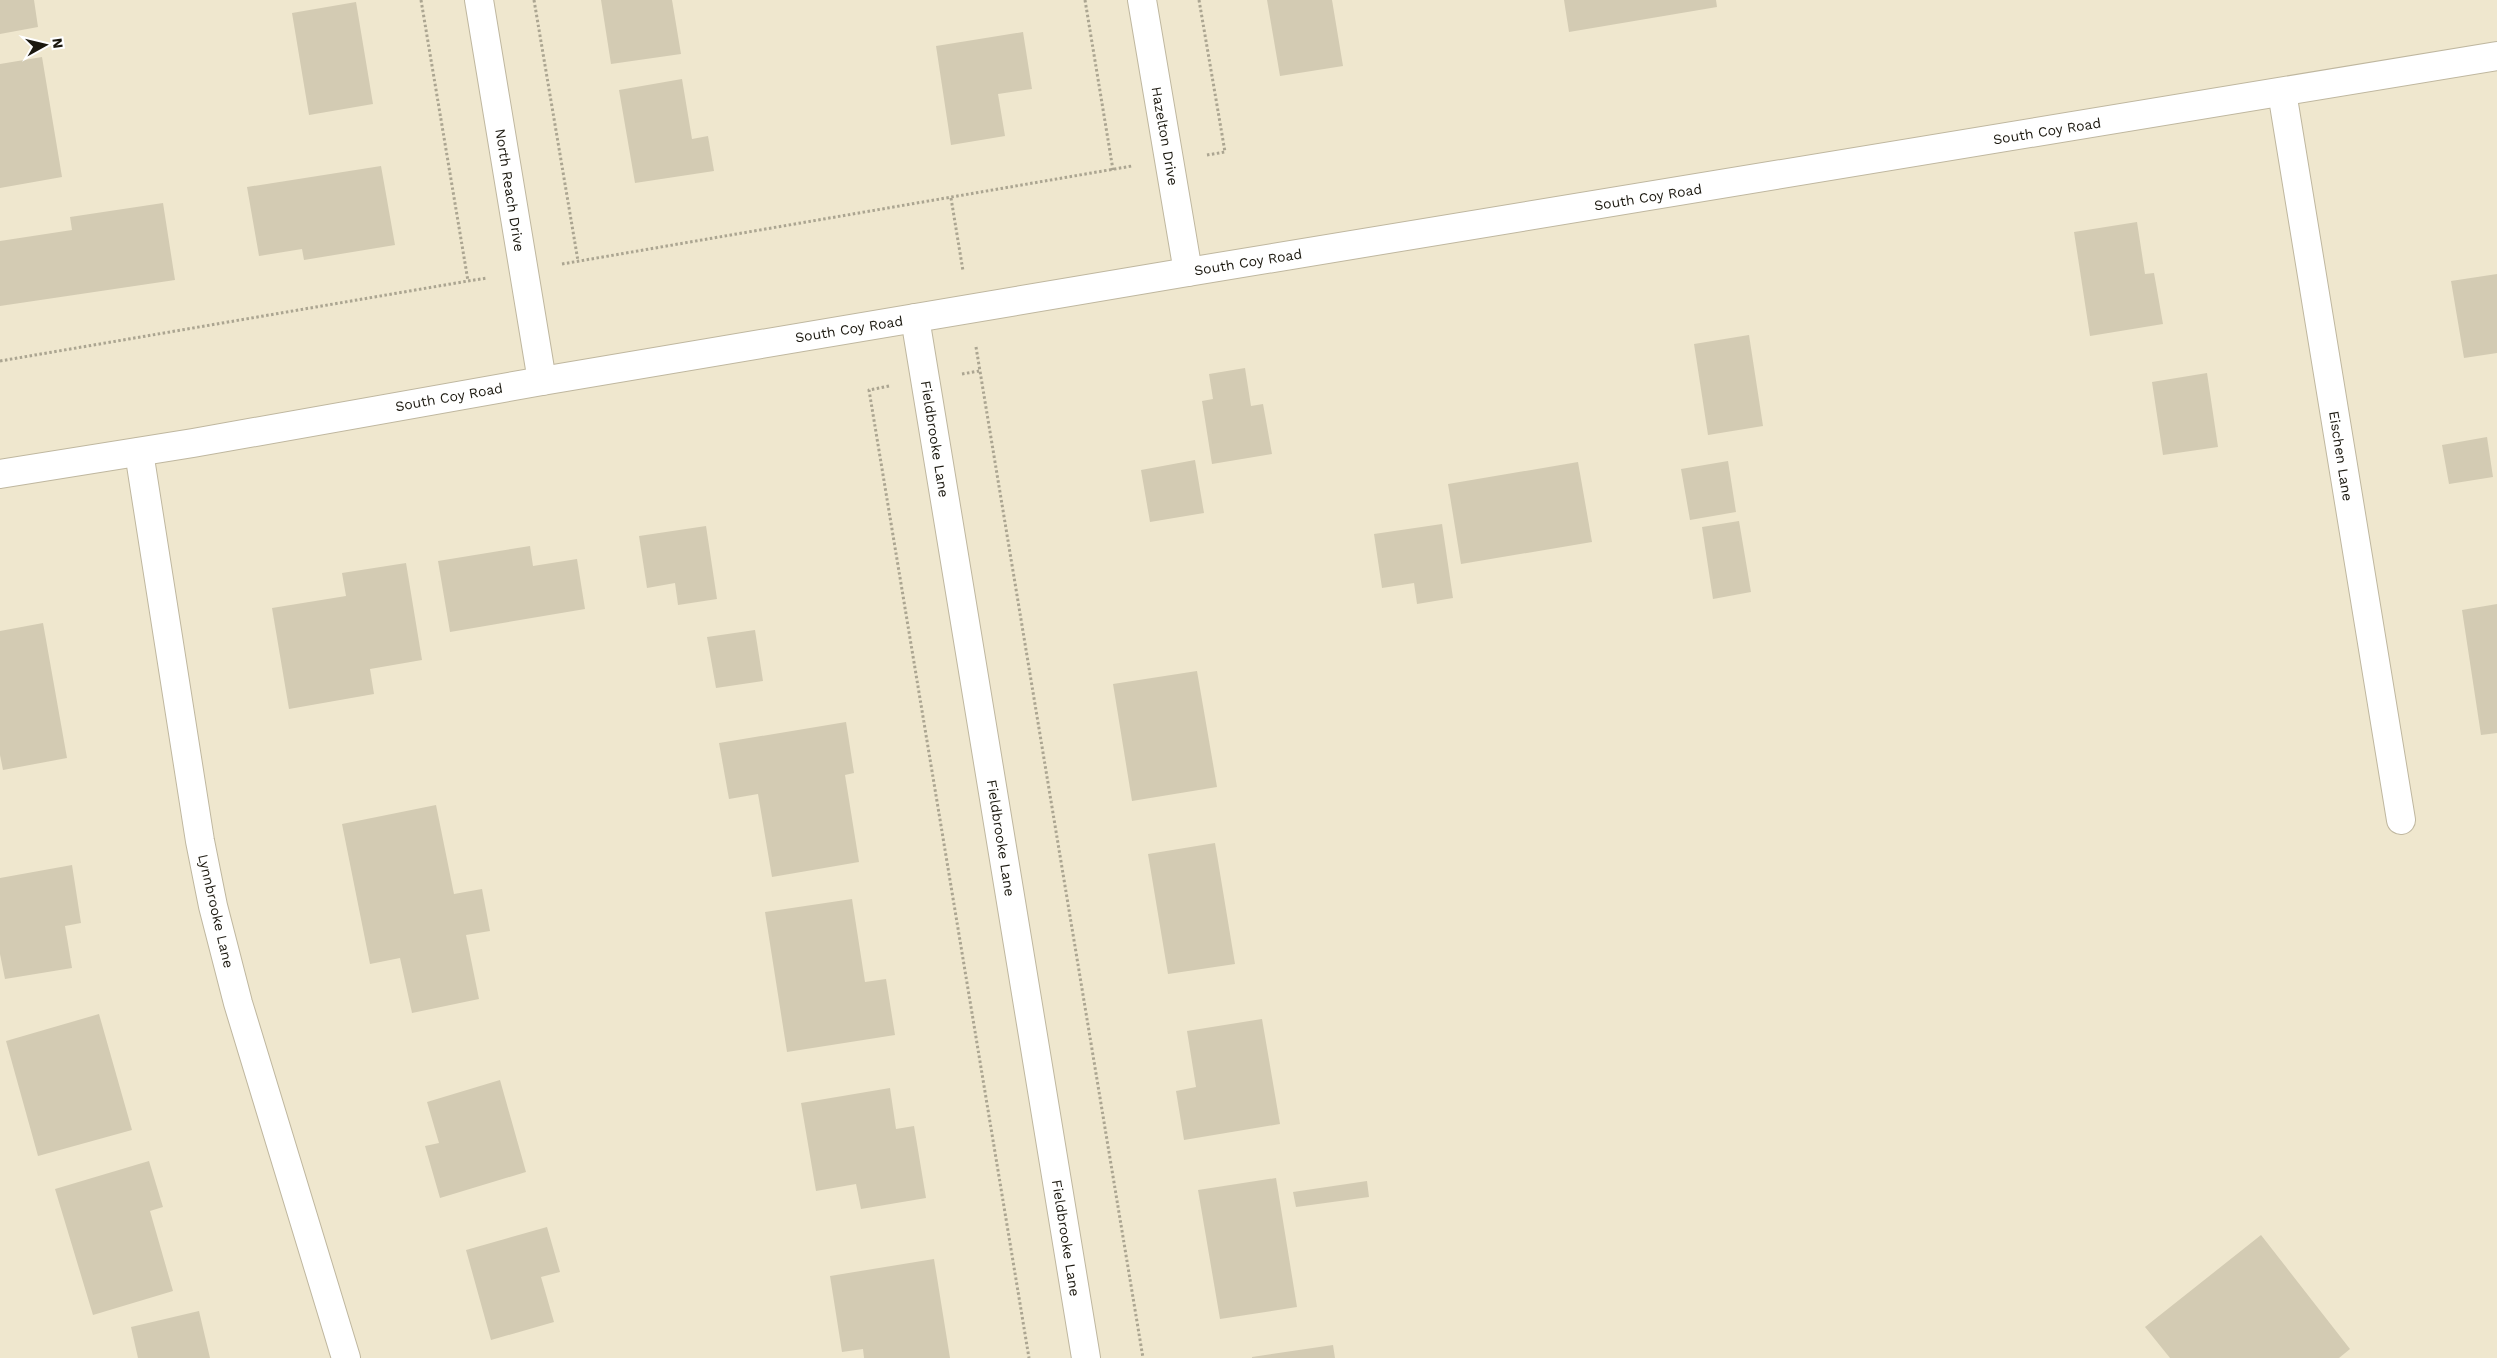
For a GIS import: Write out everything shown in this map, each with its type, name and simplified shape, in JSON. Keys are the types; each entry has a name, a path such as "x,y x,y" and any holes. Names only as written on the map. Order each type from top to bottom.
{"street":[{"name":"North Reach Drive","path":"479,0 542,380"},
{"name":"Hazelton Drive","path":"1142,0 1188,272"},
{"name":"South Coy Road","path":"0,474 139,452 542,380 2497,56"},
{"name":"Eischen Lane","path":"2282,92 2401,820"},
{"name":"Fieldbrooke Lane","path":"915,318 1086,1358"},
{"name":"Lynnbrooke Lane","path":"139,452 200,841 213,906 238,1003 346,1358"}],"path":[{"path":"421,0 468,281"},
{"path":"534,0 578,261"},
{"path":"1085,0 1113,170"},
{"path":"0,361 951,198"},
{"path":"1028,1358 869,390 979,371 1143,1358"}],"building":[{"path":"0,0 34,0 38,27 0,34"},
{"path":"601,0 672,0 681,54 611,64"},
{"path":"1267,0 1332,0 1343,66 1280,76"},
{"path":"1564,0 1716,0 1717,7 1569,32"},
{"path":"356,2 373,104 309,115 292,13"},
{"path":"1023,32 1032,89 998,94 1005,136 951,145 936,46"},
{"path":"42,57 62,177 0,188 0,64"},
{"path":"682,79 692,139 708,136 714,171 635,183 619,90"},
{"path":"381,166 395,245 304,260 302,249 259,256 247,187"},
{"path":"163,203 175,280 0,306 0,241 72,230 70,217"},
{"path":"2137,222 2145,274 2154,273 2163,324 2090,336 2074,232"},
{"path":"2497,274 2497,353 2464,358 2451,281"},
{"path":"1749,335 1763,426 1708,435 1694,344"},
{"path":"1245,368 1251,406 1263,404 1272,454 1212,464 1202,401 1213,399 1209,374"},
{"path":"2207,373 2218,447 2163,455 2152,382"},
{"path":"2487,437 2493,477 2449,484 2442,445"},
{"path":"1195,460 1204,513 1150,522 1141,470"},
{"path":"1728,461 1736,512 1690,520 1681,469"},
{"path":"1578,462 1592,542 1461,564 1448,484"},
{"path":"1739,521 1751,592 1713,599 1702,527"},
{"path":"1442,524 1453,598 1417,604 1414,583 1382,588 1374,534"},
{"path":"706,526 717,599 678,605 675,583 647,588 639,536"},
{"path":"530,546 533,566 577,559 585,609 450,632 438,561"},
{"path":"406,563 422,660 370,669 374,694 289,709 272,608 346,596 342,573"},
{"path":"2497,604 2497,733 2481,735 2462,610"},
{"path":"43,623 67,758 3,770 0,755 0,631"},
{"path":"755,630 763,681 716,688 707,637"},
{"path":"1197,671 1217,787 1132,801 1113,684"},
{"path":"846,722 854,773 845,775 859,862 772,877 758,794 729,799 719,743"},
{"path":"436,805 454,894 482,889 490,931 466,935 479,999 412,1013 400,958 370,964 342,824"},
{"path":"1215,843 1235,964 1168,974 1148,854"},
{"path":"72,865 81,923 65,926 72,968 5,979 0,954 0,878"},
{"path":"852,899 865,982 886,979 895,1035 787,1052 765,912"},
{"path":"99,1014 132,1130 38,1156 6,1041"},
{"path":"1262,1019 1280,1124 1184,1140 1176,1091 1196,1087 1187,1031"},
{"path":"500,1080 526,1172 440,1198 425,1146 439,1143 427,1102"},
{"path":"890,1088 896,1129 914,1126 926,1198 861,1209 856,1184 816,1191 801,1103"},
{"path":"149,1161 163,1207 150,1211 173,1291 93,1315 55,1189"},
{"path":"1276,1178 1297,1307 1220,1319 1198,1190"},
{"path":"1367,1181 1369,1197 1296,1207 1293,1192"},
{"path":"547,1227 560,1272 541,1277 554,1322 491,1340 466,1250"},
{"path":"2261,1235 2350,1349 2339,1358 2170,1358 2145,1327"},
{"path":"934,1259 950,1358 864,1358 863,1349 842,1352 830,1276"},
{"path":"199,1311 210,1358 138,1358 131,1327"},
{"path":"1333,1345 1335,1358 1252,1358 1252,1357"}]}
